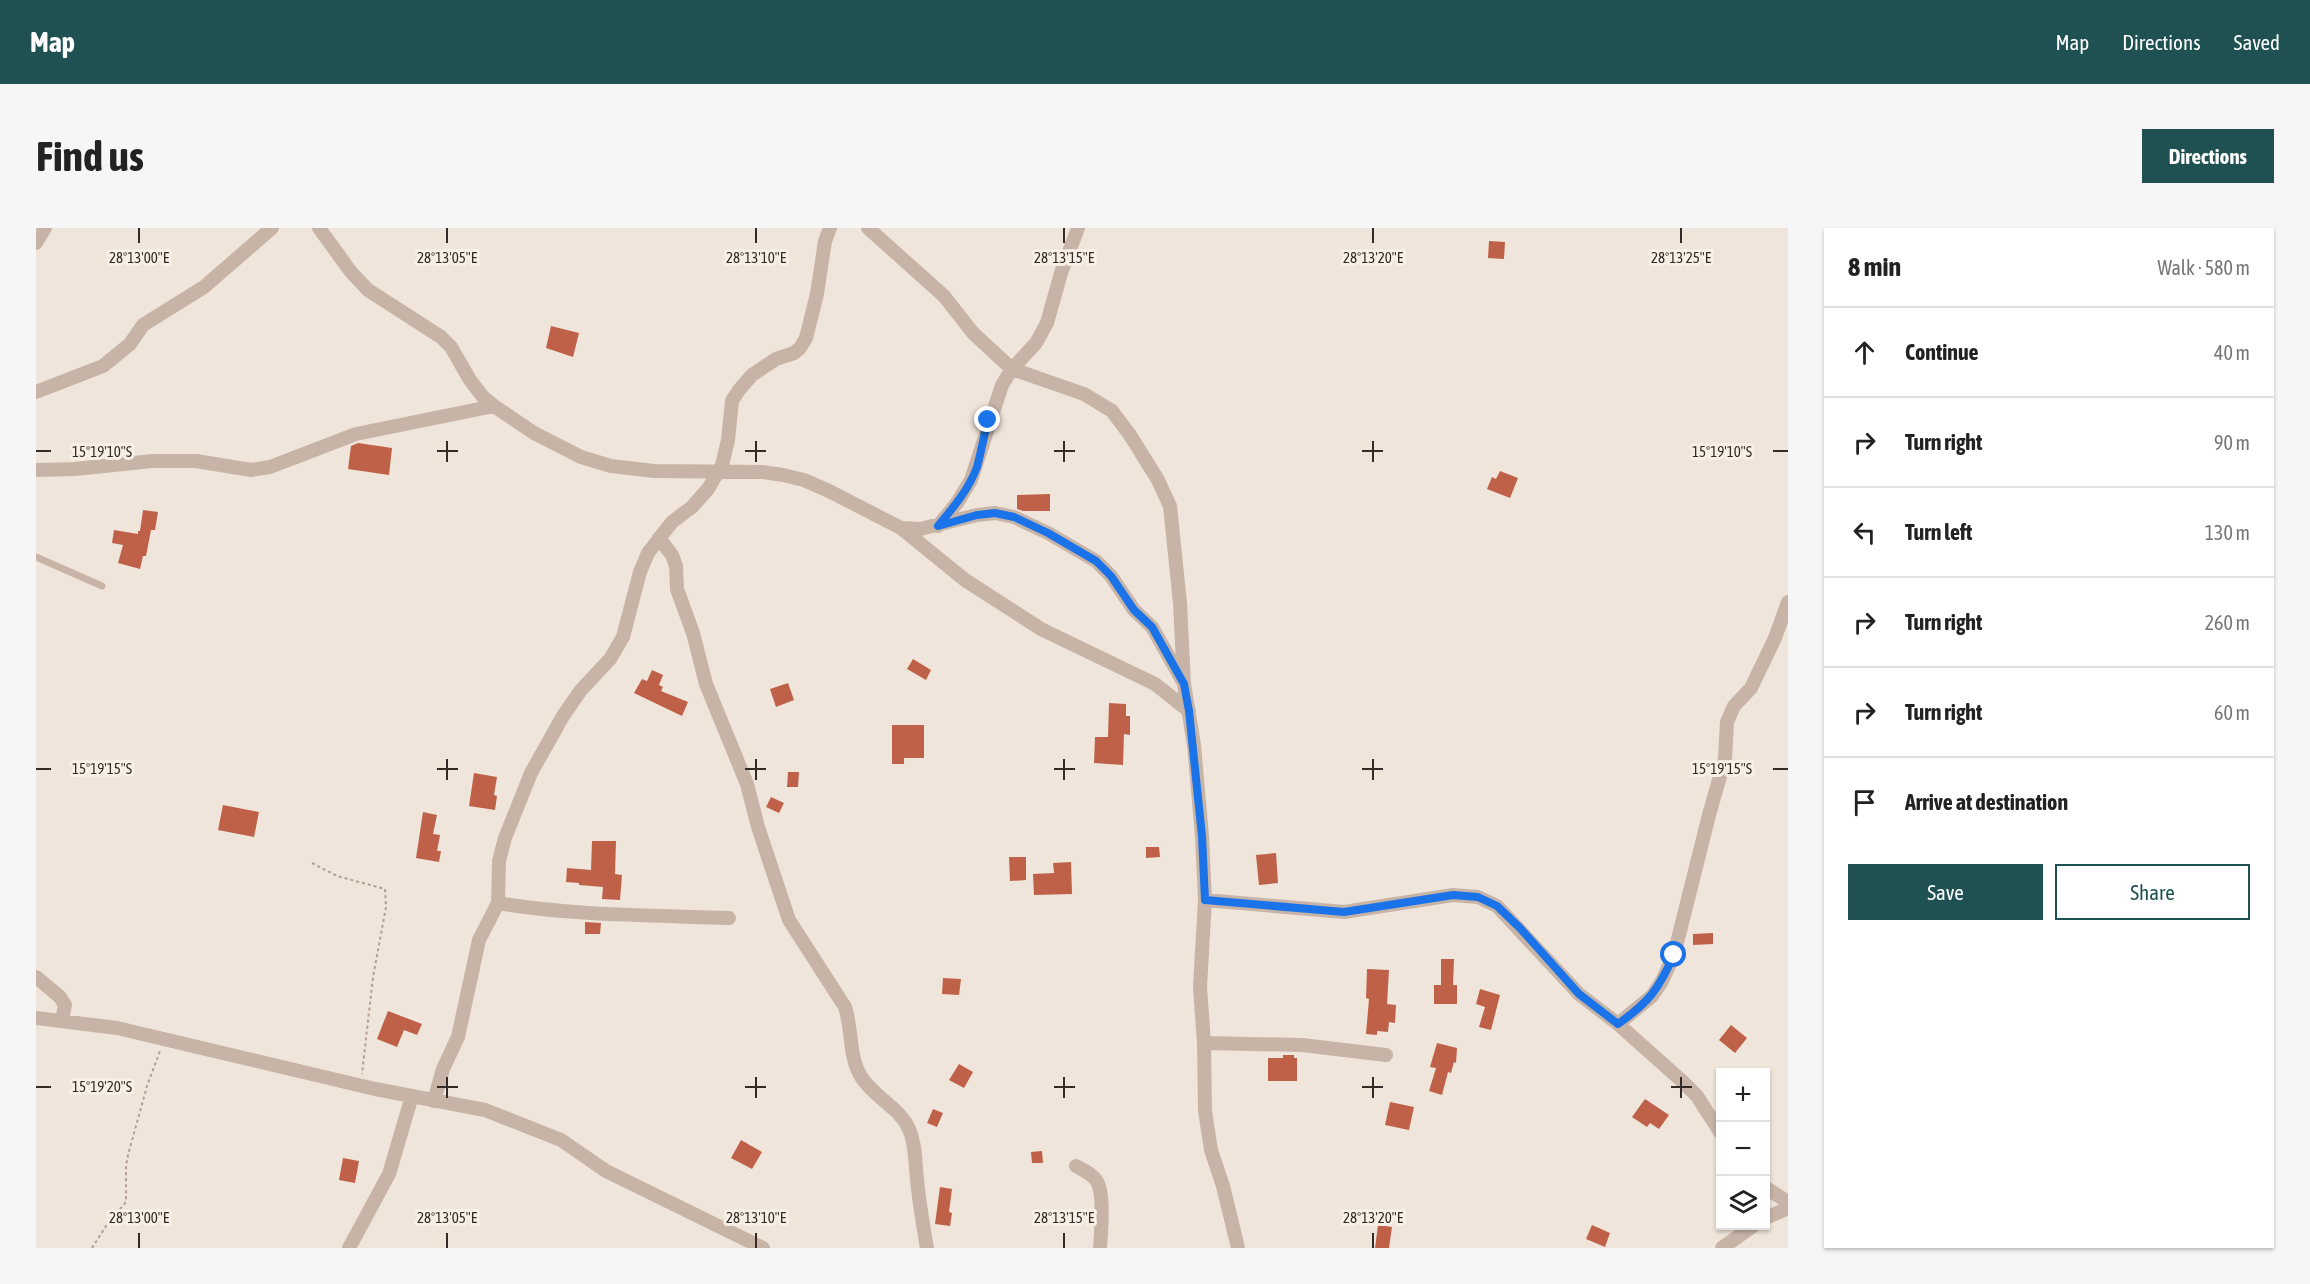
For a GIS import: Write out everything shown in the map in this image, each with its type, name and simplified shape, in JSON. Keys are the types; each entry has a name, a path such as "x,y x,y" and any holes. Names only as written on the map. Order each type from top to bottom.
{"street":[{"path":"36,243 45,228"},
{"path":"36,392 103,366 130,344 143,325 204,287 272,228"},
{"path":"319,228 351,272 368,290 441,337 483,397 534,433 581,457 611,466 654,471 762,472 804,480 829,490 901,528 964,580 1041,629 1155,684 1189,711"},
{"path":"434,1101 443,1069 458,1037 479,940 498,903 499,861 505,838 531,773 563,716 581,690 610,659 623,637 640,572 648,554 672,522 692,507 708,489 722,465 728,440 732,402 739,390 752,375 776,359 794,353 806,338 817,294 825,242 830,228"},
{"path":"868,228 909,262 944,296 973,333 1012,369 1084,394 1112,411 1158,480 1170,506 1174,533 1184,684 1202,836 1205,900 1200,987 1205,1111 1211,1150 1223,1186 1238,1248"},
{"path":"938,526 957,503 976,467 988,420 1002,385 1012,369 1036,343 1047,323 1061,273 1078,228"},
{"path":"36,470 86,468 152,461 196,461 251,470 270,467 356,434 495,406"},
{"path":"901,528 920,529 995,513 1014,517 1048,533 1096,561 1111,576 1134,610 1152,627 1184,684"},
{"path":"659,538 672,555 676,566 677,589 693,633 706,684 747,784 758,826 789,920 845,1007 858,1072 868,1087 899,1114 909,1128 915,1151 927,1248"},
{"path":"1618,1024 1652,996 1674,955 1708,815 1721,777 1725,759 1727,722 1734,706 1751,688 1775,638 1788,602"},
{"path":"1205,900 1344,912 1453,895 1478,897 1497,906 1520,928 1579,994 1618,1024 1682,1081 1697,1096 1716,1126"},
{"path":"498,903 579,913 729,918"},
{"path":"36,977 60,997 65,1005 62,1020"},
{"path":"36,1018 117,1028 361,1085 485,1110 561,1140 606,1171 764,1248"},
{"path":"1204,1043 1302,1045 1386,1054"},
{"path":"349,1248 388,1174 412,1096"},
{"path":"1076,1166 1091,1174 1098,1182 1101,1193 1100,1248"},
{"path":"1770,1191 1788,1202"},
{"path":"1770,1216 1788,1208"},
{"path":"1722,1248 1747,1230"}],"lane":[{"path":"36,557 102,586"}],"path":[{"path":"312,863 338,876 385,889 386,907 373,977 361,1085"},
{"path":"92,1248 126,1202 128,1155 147,1086 163,1040"}],"building":[{"path":"1489,241 1505,242 1504,259 1488,258"},
{"path":"551,326 579,333 573,357 546,348"},
{"path":"358,443 392,448 389,475 348,469 351,446"},
{"path":"1500,471 1518,478 1510,498 1487,489 1492,477 1496,479"},
{"path":"1050,494 1050,511 1017,509 1017,495"},
{"path":"143,510 158,512 155,530 151,530 146,556 143,556 140,569 118,563 123,545 112,543 114,530 138,534"},
{"path":"913,659 931,670 926,680 907,669"},
{"path":"652,670 663,675 659,685 663,687 661,691 688,702 682,716 634,693 642,679 647,681"},
{"path":"788,683 794,700 776,707 770,689"},
{"path":"1109,703 1126,704 1126,716 1130,716 1130,735 1124,734 1123,765 1094,763 1095,737 1108,737"},
{"path":"892,725 924,725 924,758 904,758 904,764 892,764"},
{"path":"788,772 799,772 798,787 787,787"},
{"path":"474,773 497,777 494,795 497,796 495,810 469,806"},
{"path":"771,797 784,803 779,813 766,807"},
{"path":"223,805 259,812 254,837 218,830"},
{"path":"423,812 437,815 433,834 440,835 437,851 441,851 439,862 416,858"},
{"path":"592,841 616,841 615,874 622,875 620,900 602,899 603,887 566,882 567,868 591,870"},
{"path":"1146,847 1159,847 1160,857 1146,858"},
{"path":"1276,853 1278,883 1259,885 1256,855"},
{"path":"1009,857 1026,857 1026,880 1010,881"},
{"path":"1071,862 1072,894 1034,895 1033,874 1054,873 1053,863"},
{"path":"585,922 601,923 600,934 585,934"},
{"path":"1713,933 1713,944 1693,945 1693,934"},
{"path":"1441,959 1454,959 1453,985 1457,985 1457,1004 1434,1004 1434,985 1441,985"},
{"path":"1367,969 1389,970 1387,1004 1396,1005 1395,1023 1389,1022 1388,1032 1377,1031 1377,1035 1366,1034 1369,999 1366,998"},
{"path":"943,978 961,979 959,995 942,994"},
{"path":"1480,989 1500,995 1491,1030 1479,1027 1485,1007 1476,1004"},
{"path":"388,1011 422,1024 417,1035 404,1030 397,1047 377,1039"},
{"path":"1731,1025 1747,1038 1735,1053 1719,1040"},
{"path":"1437,1043 1457,1048 1456,1063 1454,1062 1451,1073 1448,1072 1442,1095 1429,1091 1436,1068 1430,1067"},
{"path":"1283,1055 1294,1055 1294,1058 1297,1058 1297,1081 1268,1081 1268,1058 1283,1058"},
{"path":"959,1064 973,1072 964,1088 949,1080"},
{"path":"1645,1099 1669,1115 1659,1129 1650,1123 1647,1127 1632,1117"},
{"path":"1390,1102 1414,1107 1409,1130 1385,1125"},
{"path":"933,1109 943,1113 937,1127 927,1123"},
{"path":"741,1140 762,1152 752,1169 731,1158"},
{"path":"1042,1151 1043,1163 1032,1163 1031,1152"},
{"path":"343,1158 359,1161 355,1183 339,1180"},
{"path":"940,1187 952,1189 950,1226 935,1224"},
{"path":"1378,1225 1392,1227 1389,1248 1375,1248"},
{"path":"1592,1225 1610,1233 1605,1247 1586,1239"}],"route":[{"path":"988,420 976,467 970,480 957,503 938,526 977,515 995,513 1014,517 1048,533 1096,561 1111,576 1134,610 1152,627 1184,684 1194,745 1205,900 1344,912 1453,895 1478,897 1497,906 1520,928 1579,994 1618,1024 1652,996 1674,955"}]}
